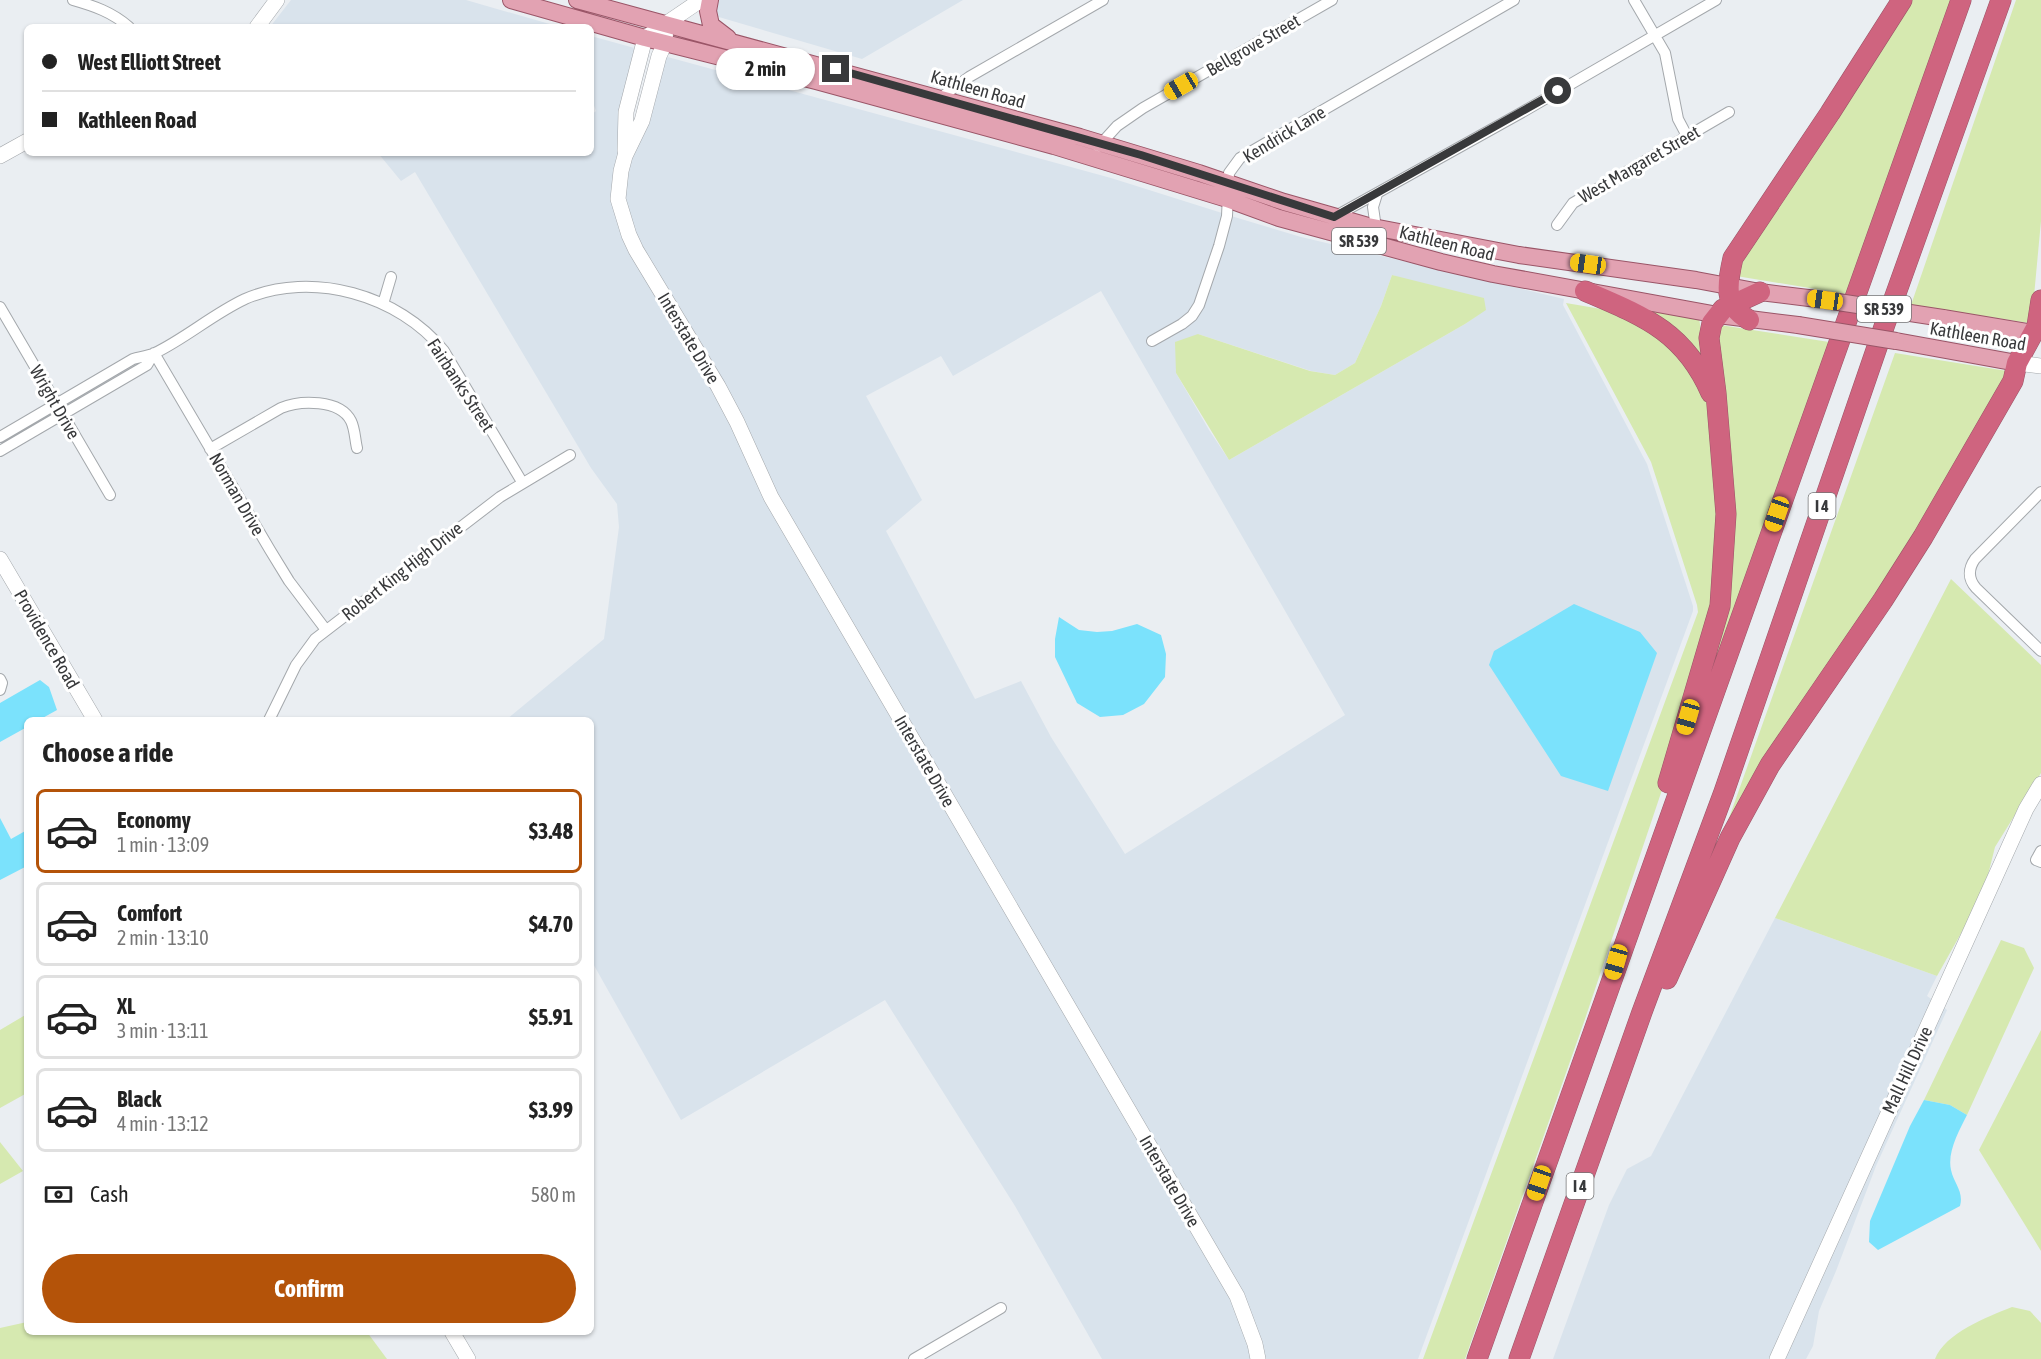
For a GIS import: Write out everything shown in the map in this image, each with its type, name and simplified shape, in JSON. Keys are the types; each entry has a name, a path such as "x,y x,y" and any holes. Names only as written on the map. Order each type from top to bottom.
{"highway":[{"path":"1610,984 1720,606 1726,514 1709,338 1712,323 1726,302 1732,258 1830,113 1902,0"},
{"name":"I 4","path":"1477,1359 1961,0"},
{"name":"I 4","path":"1519,1359 1642,1012 1724,792 1885,324 2001,0"},
{"path":"1585,291 1637,314 1660,327 1678,343 1704,376 1717,411"},
{"path":"1726,302 1761,292"},
{"path":"1642,1012 1667,979 1730,838 1770,765 1883,600 1923,537 2013,381 2017,363 2038,334 2041,300"},
{"path":"1726,302 1737,313 1749,320"}],"main road":[{"name":"Kathleen Road","path":"512,0 645,38 1096,151"},
{"name":"Kathleen Road","path":"577,0 940,98 1096,151 1227,191 1376,228 1519,255 1726,302"},
{"path":"710,0 708,18 711,25 734,42"},
{"name":"Kathleen Road","path":"1227,191 1279,218 1493,274 1585,291 1726,302"},
{"name":"Kathleen Road","path":"1761,292 2038,334"},
{"name":"Kathleen Road","path":"1749,320 1933,347 2017,363"}],"street":[{"path":"73,0 108,12 125,24"},
{"path":"260,24 276,0"},
{"path":"645,38 701,0"},
{"path":"940,98 969,77 1103,0"},
{"name":"Bellgrove Street","path":"1096,151 1117,126 1143,108 1332,0"},
{"name":"Kendrick Lane","path":"1152,341 1182,324 1192,316 1199,305 1227,216 1228,173 1240,158 1514,0"},
{"path":"1634,0 1668,62 1678,119 1687,135"},
{"path":"1334,217 1716,0"},
{"name":"Interstate Drive","path":"625,156 642,122 659,56 665,43 666,24"},
{"name":"Interstate Drive","path":"645,38 626,112 625,156 618,198 629,235 718,386 771,497 1237,1296 1255,1344 1258,1359"},
{"name":"West Margaret Street","path":"1557,225 1573,203 1729,112"},
{"path":"0,156 24,143"},
{"path":"1376,228 1373,207 1377,194"},
{"path":"383,304 391,277"},
{"name":"Fairbanks Street","path":"0,437 133,359 154,353 244,300 281,289 327,288 383,304 406,315 431,336 444,351 522,482"},
{"name":"Wright Drive","path":"0,308 110,495"},
{"name":"Fairbanks Street","path":"0,451 147,365 154,353"},
{"name":"Norman Drive","path":"154,353 289,581 326,630"},
{"name":"Kathleen Road","path":"2017,363 2041,366"},
{"path":"210,449 281,408 290,404 308,402 324,404 347,415 357,448"},
{"name":"Robert King High Drive","path":"275,717 296,664 315,639 475,514 522,482 570,454"},
{"path":"2041,492 1975,560 1970,576 1976,588 2041,651"},
{"name":"Providence Road","path":"0,559 93,717"},
{"name":"Mall Hill Drive","path":"1777,1359 2026,809 2041,784"},
{"path":"2041,850 2036,860 2041,862"},
{"path":"914,1359 1001,1308"},
{"path":"454,1335 468,1359"}],"shaded area":[{"path":"291,0 466,0 550,24 272,24"},
{"path":"716,0 963,0 862,59 712,15"},
{"path":"594,37 638,49 614,197 714,389 1233,1298 1253,1359 1102,1359 1015,1206 885,1000 681,1120 594,965 594,717 510,717 604,639 619,527 617,504 591,468 415,172 401,181 380,156 594,156 594,113 596,111 594,105"},
{"path":"664,56 1111,178 1222,213 1215,244 1195,303 1179,319 1146,339 1151,347 1185,328 1231,216 1301,237 1564,299 1563,305 1647,464 1693,611 1418,1359 1262,1359 1259,1342 775,495 640,248 623,198 626,173","holes":["1392,275 1486,309 1465,324 1229,460 1176,373 1198,334 1311,371 1335,375 1355,363 1381,306","1101,291 1345,715 1125,854 1051,737 1021,681 975,699 886,531 922,500 866,396 941,356 953,376"]},
{"path":"1775,918 1937,976 1927,996 1934,1001 1772,1359 1553,1359 1609,1205 1627,1169 1651,1156"},
{"path":"1942,1006 1947,1010 1876,1166 1819,1311 1813,1346 1806,1359 1783,1359"}],"green space":[{"path":"1908,0 1951,0 1846,294 1736,276 1747,254 1814,154"},
{"path":"2016,0 2041,0 2041,221 2034,296 2029,323 1911,305"},
{"path":"1392,275 1484,298 1486,310 1229,460 1176,373 1175,342 1198,334 1310,371 1335,375 1355,363 1381,306"},
{"path":"1566,303 1613,311 1661,331 1708,401 1717,452 1715,593 1666,778 1585,1019 1465,1359 1423,1359 1698,612 1651,462"},
{"path":"1650,311 1699,318 1706,362"},
{"path":"1720,325 1829,342 1714,664 1712,664 1722,617 1717,349"},
{"path":"1895,353 2007,371 2000,392 1944,489 1724,832"},
{"path":"1951,579 2041,665 2041,773 1995,847 1988,875 1973,912 1937,976 1775,918"},
{"path":"2001,940 2024,948 2034,968 1967,1115 1950,1105 1924,1100"},
{"path":"24,1016 24,1095 0,1108 0,1030"},
{"path":"2041,1030 2041,1251 1979,1150"},
{"path":"0,1142 23,1171 0,1184"},
{"path":"2012,1307 2030,1311 2041,1323 2041,1359 1935,1359 1940,1350 1957,1334 1979,1321"},
{"path":"24,1323 24,1335 369,1335 387,1359 0,1359 0,1328"}],"water":[{"path":"1574,604 1640,632 1657,653 1608,791 1561,776 1489,665 1494,651"},
{"path":"1059,617 1079,630 1112,631 1137,624 1161,635 1166,654 1165,677 1144,704 1123,715 1100,717 1077,703 1055,657"},
{"path":"40,680 49,687 57,710 44,717 24,717 24,729 0,742 0,703"},
{"path":"0,818 11,839 24,832 24,868 0,880"},
{"path":"1924,1100 1950,1105 1967,1115 1954,1142 1950,1163 1952,1175 1961,1196 1960,1206 1878,1250 1869,1242 1870,1221 1910,1126"}],"route":[{"path":"836,69 1141,155 1334,217 1558,91"}]}
